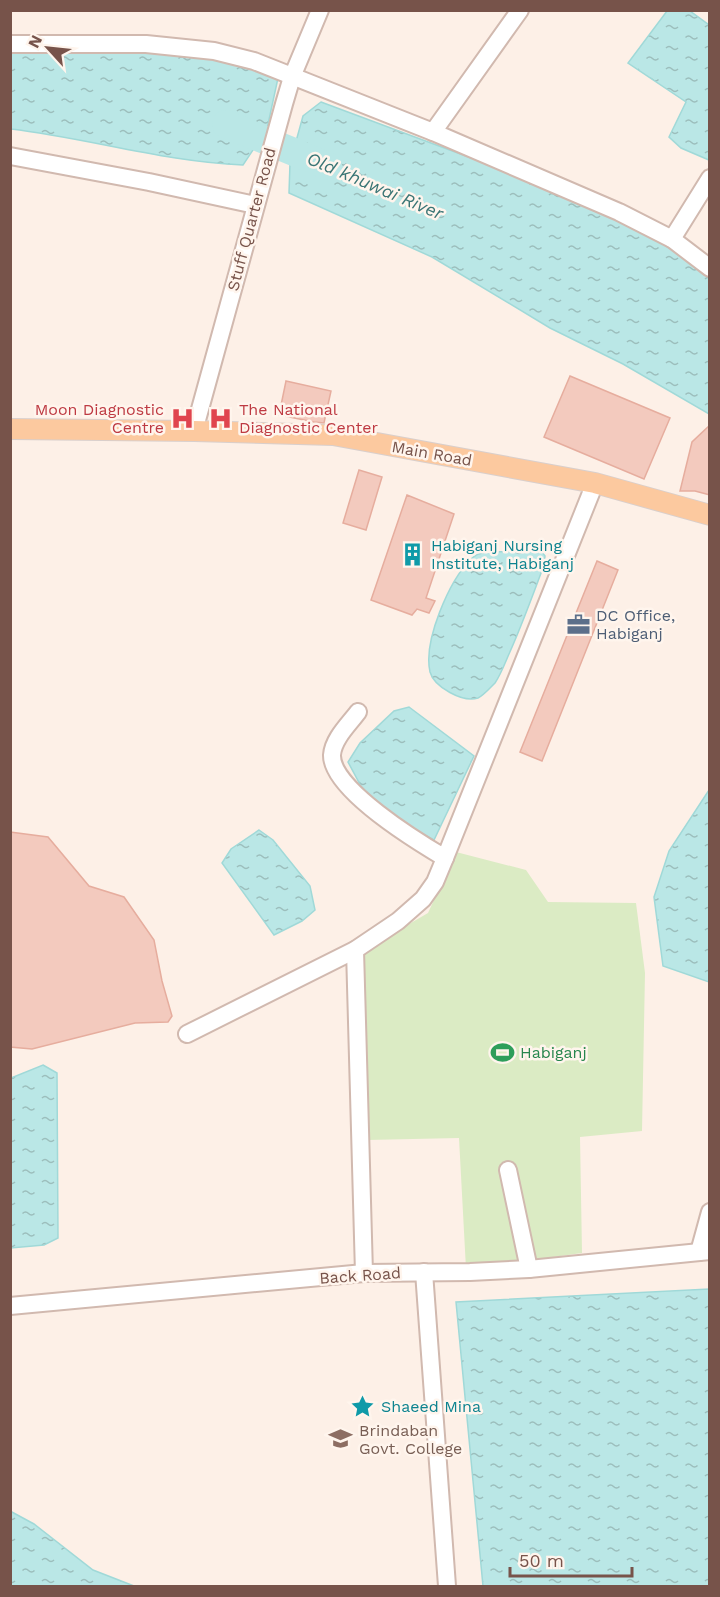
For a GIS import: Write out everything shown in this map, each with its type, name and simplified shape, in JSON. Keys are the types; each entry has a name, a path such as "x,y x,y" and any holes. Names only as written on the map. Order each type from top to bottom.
{"main road":[{"name":"Main Road","path":"10,429 194,430 333,435 595,483 708,513"}],"street":[{"name":"Stuff Quarter Road","path":"194,430 263,172 292,77 320,10"},
{"path":"434,132 522,12"},
{"path":"10,44 146,44 214,51 254,61 434,132 620,212 672,239 710,268"},
{"path":"10,156 137,179 255,205"},
{"path":"672,239 710,178"},
{"path":"187,1034 355,950 398,921 423,899 435,882 445,858 595,483"},
{"path":"358,712 337,740 332,752 333,763 340,776 366,803 403,833 445,858"},
{"path":"355,950 364,1273"},
{"path":"508,1170 529,1269"},
{"path":"704,1252 710,1212"},
{"name":"Back Road","path":"10,1306 364,1273 529,1269 704,1252"},
{"path":"424,1272 447,1587"}],"green space":[{"name":"Habiganj","path":"456,852 526,870 548,902 636,903 645,973 642,1131 580,1137 582,1253 466,1269 459,1138 367,1140 354,956 428,913"}],"water":[{"path":"667,11 690,11 709,25 709,160 681,148 669,137 686,102 628,63"},
{"path":"125,44 247,60 278,78 267,129 243,165 155,155 11,129 10,48"},
{"path":"321,102 498,168 651,231 709,274 709,414 623,364 550,328 432,257 289,193 290,163 303,116"},
{"path":"530,542 536,544 545,556 544,565 499,676 495,683 478,698 457,696 437,683 430,672 430,644 447,596 463,569 476,555 487,552 515,551"},
{"path":"409,707 474,756 434,840 388,815 363,790 348,762 360,743 394,711"},
{"path":"709,790 709,982 663,966 654,897 669,851"},
{"path":"259,830 273,840 310,886 315,910 302,921 274,935 222,863 231,849"},
{"path":"43,1065 57,1073 58,1238 44,1245 11,1248 11,1078"},
{"path":"709,1289 709,1586 483,1586 456,1302"},
{"path":"10,1511 34,1524 93,1570 134,1586 11,1586"}],"building":[{"path":"570,376 670,418 644,479 544,437"},
{"path":"286,381 331,391 324,423 279,415"},
{"path":"710,425 710,495 695,491 680,491 692,442"},
{"path":"359,470 382,477 366,530 343,523"},
{"name":"Habiganj Nursing Institute, Habiganj","path":"407,495 454,514 426,598 435,601 429,613 417,609 412,615 371,600"},
{"path":"597,561 618,570 542,761 520,752"},
{"path":"10,832 48,837 89,886 124,897 154,940 172,1016 168,1022 135,1023 32,1049 10,1047"}],"waterway":[{"name":"Old khuwai River","path":"226,124 328,166"}],"place":[{"name":"Moon Diagnostic Centre","path":"182,418"},
{"name":"The National Diagnostic Center","path":"221,418"},
{"name":"Habiganj Nursing Institute, Habiganj","path":"413,554"},
{"name":"DC Office, Habiganj","path":"578,624"},
{"name":"Habiganj","path":"502,1052"},
{"name":"Shaeed Mina","path":"363,1406"},
{"name":"Brindaban Govt. College","path":"341,1439"}]}
